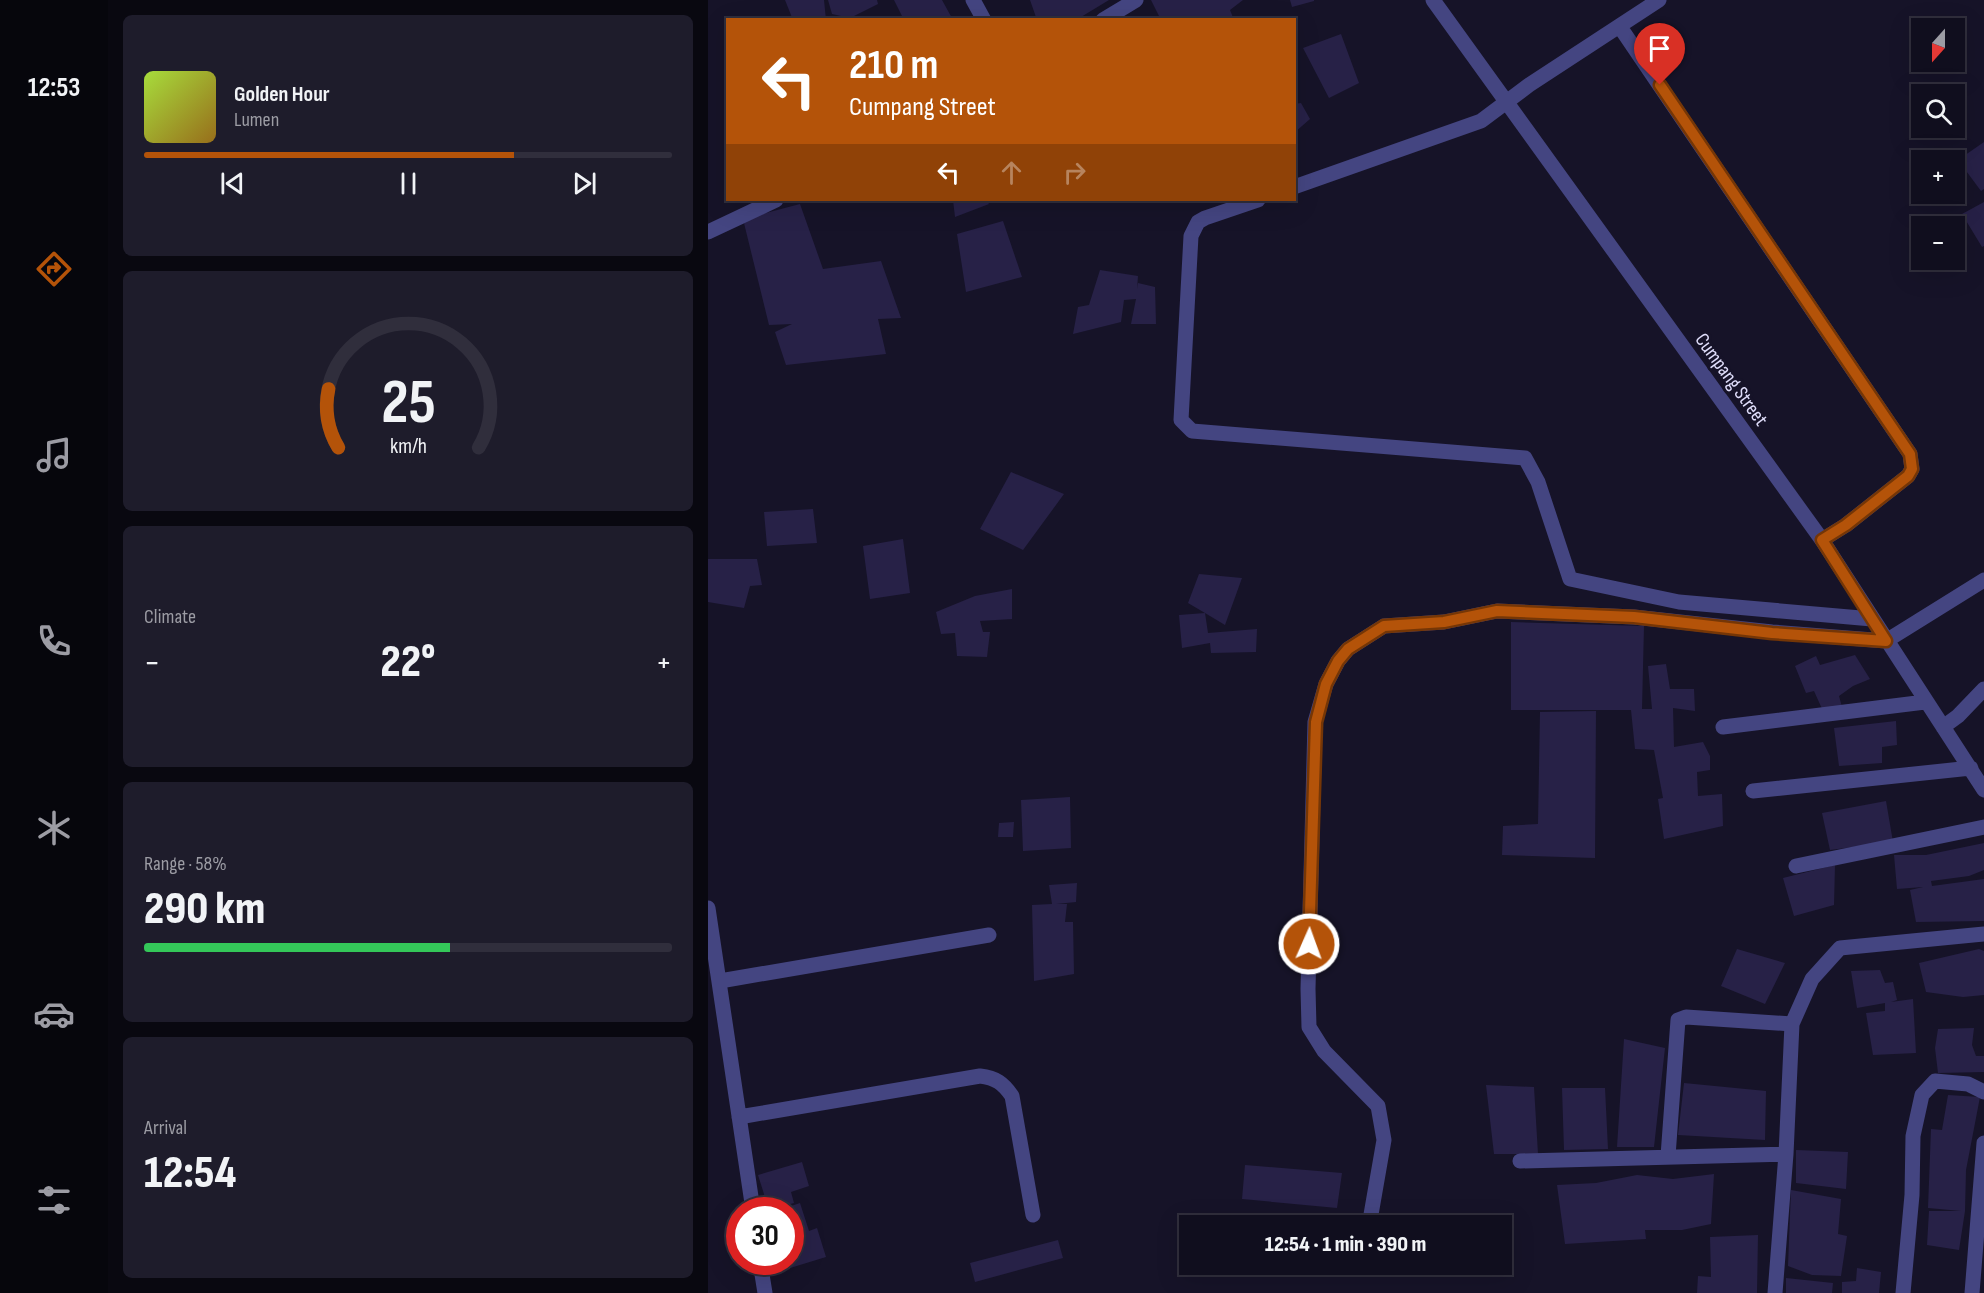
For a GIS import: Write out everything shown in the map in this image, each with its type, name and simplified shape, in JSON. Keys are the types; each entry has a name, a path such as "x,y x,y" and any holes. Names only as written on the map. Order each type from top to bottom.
{"street":[{"path":"973,0 983,18"},
{"path":"1106,18 1136,0"},
{"name":"Cumpang Street","path":"1433,0 1822,540 1984,790"},
{"path":"1296,186 1480,121 1659,0"},
{"path":"1620,27 1910,454 1912,469 1908,476 1846,525 1822,540"},
{"path":"708,232 774,201"},
{"path":"1255,201 1204,218 1198,222 1191,236 1181,420 1187,428 1204,432 1525,458 1538,482 1570,579 1679,602 1872,619"},
{"path":"1371,1215 1384,1140 1378,1106 1324,1051 1310,1027 1308,998 1316,722 1326,684 1348,649 1384,626 1444,622 1497,611 1634,617 1772,633 1886,641 1984,580"},
{"path":"1943,727 1958,716 1984,689"},
{"path":"1724,727 1925,702"},
{"path":"1753,791 1971,768"},
{"path":"1796,866 1984,827"},
{"path":"708,908 711,949 720,981 751,1197"},
{"path":"1775,1293 1786,1154 1792,1024 1812,979 1840,948 1984,934"},
{"path":"720,981 989,935"},
{"path":"1668,1156 1677,1020 1686,1017 1792,1024"},
{"path":"740,1117 980,1076 994,1078 1004,1084 1012,1096 1033,1215"},
{"path":"1903,1293 1912,1195 1913,1136 1922,1095 1935,1082 1968,1084 1984,1092"},
{"path":"1972,1293 1984,1143"},
{"path":"1520,1161 1786,1154"},
{"path":"762,1275 765,1293"}],"building":[{"path":"785,0 824,0 826,18 792,18"},
{"path":"828,0 877,0 878,4 850,18 832,14"},
{"path":"894,0 942,0 952,18 903,18"},
{"path":"1030,0 1109,0 1079,18 1036,18"},
{"path":"1151,0 1243,0 1230,10 1233,18 1160,18"},
{"path":"1290,0 1314,0 1314,1 1292,7"},
{"path":"1341,34 1359,83 1329,98 1303,48"},
{"path":"1301,103 1310,119 1296,131 1296,104"},
{"path":"1984,142 1984,189 1981,191 1965,169 1965,155"},
{"path":"953,201 987,201 989,204 955,217"},
{"path":"1984,202 1984,246 1982,247 1962,214"},
{"path":"800,204 823,269 881,261 901,318 878,319 886,354 786,365 775,332 792,324 769,325 743,219"},
{"path":"1003,221 1022,277 966,292 957,234"},
{"path":"1100,270 1138,276 1137,289 1138,283 1155,287 1156,324 1131,324 1136,299 1124,300 1121,322 1073,334 1078,307 1089,305"},
{"path":"1011,472 1064,494 1023,550 980,529"},
{"path":"813,509 817,543 767,546 764,512"},
{"path":"903,539 910,593 870,599 863,546"},
{"path":"708,559 757,559 762,585 750,586 744,608 708,602"},
{"path":"1199,574 1242,578 1225,625 1188,603"},
{"path":"1012,589 1012,619 980,621 983,632 990,632 987,657 957,656 955,633 941,634 936,612 975,596"},
{"path":"1205,613 1208,633 1257,629 1256,652 1211,653 1210,643 1182,648 1179,615"},
{"path":"1511,622 1644,626 1642,709 1652,709 1648,666 1666,664 1670,689 1694,689 1695,711 1673,708 1674,747 1703,742 1710,756 1710,770 1697,772 1698,796 1722,794 1723,826 1664,839 1658,799 1663,798 1654,750 1635,749 1631,710 1511,710"},
{"path":"1855,655 1870,679 1853,686 1839,696 1842,707 1823,711 1814,691 1806,693 1795,666 1816,656 1820,665"},
{"path":"1596,711 1595,858 1502,855 1503,826 1538,824 1540,712"},
{"path":"1896,721 1897,745 1882,747 1882,763 1839,766 1834,728"},
{"path":"1070,797 1071,848 1023,851 1021,800"},
{"path":"1886,801 1893,842 1830,850 1822,813"},
{"path":"1014,822 1013,837 998,837 999,823"},
{"path":"1984,843 1984,870 1969,876 1931,881 1932,886 1984,879 1984,921 1916,922 1910,890 1923,887 1897,889 1894,855 1926,855"},
{"path":"1835,865 1834,905 1794,916 1783,878"},
{"path":"1077,883 1076,902 1056,904 1067,904 1065,922 1073,922 1074,974 1034,981 1032,905 1052,904 1049,885"},
{"path":"1737,949 1785,963 1765,1004 1721,986"},
{"path":"1979,949 1984,951 1984,995 1963,997 1926,992 1919,963"},
{"path":"1880,970 1885,983 1893,982 1897,1000 1891,1002 1913,999 1916,1053 1873,1055 1866,1013 1885,1011 1885,1003 1857,1008 1851,971"},
{"path":"1974,1028 1972,1045 1976,1056 1984,1056 1984,1072 1938,1073 1935,1048 1938,1029"},
{"path":"1624,1039 1665,1048 1654,1147 1617,1147"},
{"path":"1684,1083 1766,1091 1765,1140 1678,1135"},
{"path":"1486,1085 1534,1087 1538,1154 1494,1154"},
{"path":"1562,1088 1605,1088 1608,1149 1564,1150"},
{"path":"1948,1095 1980,1097 1966,1170 1965,1211 1959,1250 1927,1245 1929,1211 1961,1211 1928,1208 1931,1129 1942,1130"},
{"path":"1796,1150 1848,1152 1846,1189 1796,1183"},
{"path":"802,1162 809,1186 791,1192 792,1197 765,1197 758,1175"},
{"path":"1245,1165 1342,1173 1337,1208 1242,1199"},
{"path":"1714,1174 1711,1224 1682,1230 1645,1230 1646,1239 1565,1244 1557,1185 1596,1183 1637,1175 1673,1179"},
{"path":"1791,1190 1841,1199 1838,1234 1847,1236 1841,1276 1812,1275 1788,1266"},
{"path":"804,1215 809,1231 817,1228 826,1257 804,1264"},
{"path":"1758,1235 1757,1293 1697,1293 1698,1276 1711,1277 1710,1237"},
{"path":"1058,1240 1063,1258 975,1282 970,1263"},
{"path":"1857,1268 1881,1272 1879,1293 1842,1293 1842,1282 1856,1281"},
{"path":"1786,1278 1833,1283 1832,1293 1786,1293"}],"route":[{"path":"1309,944 1316,722 1326,684 1338,661 1348,649 1384,626 1444,622 1497,611 1634,617 1772,633 1886,641 1822,540 1846,525 1908,476 1912,469 1910,454 1660,85"}]}
